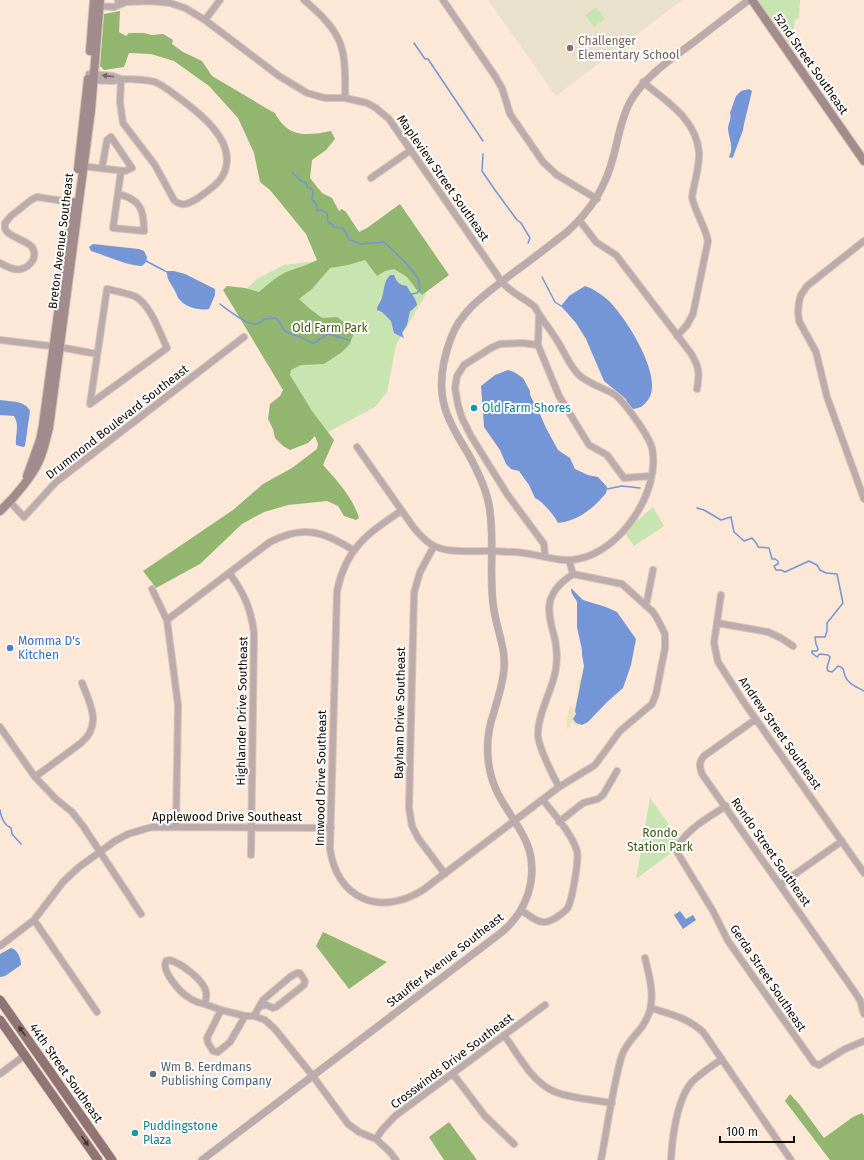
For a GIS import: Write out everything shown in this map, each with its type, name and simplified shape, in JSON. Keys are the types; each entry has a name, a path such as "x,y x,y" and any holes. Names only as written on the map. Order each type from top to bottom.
{"main road":[{"name":"52nd Street Southeast","path":"750,0 864,161"},
{"name":"Breton Avenue Southeast","path":"0,511 10,502 26,480 40,440 56,347 81,166 91,110 91,77 97,3"},
{"name":"44th Street Southeast","path":"0,1000 112,1160"},
{"name":"44th Street Southeast","path":"0,1020 98,1160"},
{"path":"25,1055 31,1054 36,1056 58,1083"},
{"path":"55,1099 63,1104 71,1101"},
{"path":"71,1120 75,1118 84,1120"}],"street":[{"name":"Mapleview Street Southeast","path":"118,0 126,2"},
{"name":"Mapleview Street Southeast","path":"97,3 114,7 126,2 149,0 170,3 185,8 205,20 279,76 307,93 325,98 345,98 367,103 376,108 389,119 502,282 514,294 526,299 534,307 578,375 615,395 622,401 650,441 653,457 651,476 642,505 619,536 610,544 594,554 569,560 520,552 459,551 434,546"},
{"path":"205,20 220,0"},
{"path":"304,0 326,20 338,37 345,59 345,98"},
{"path":"443,0 495,76 502,88 510,114 543,162 557,175 597,199"},
{"name":"Stauffer Avenue Southeast","path":"202,1160 502,932 521,910 531,885 532,867 528,842 496,791 489,768 488,756 489,731 502,683 504,665 503,648 493,604 491,518 489,502 484,484 453,427 445,408 442,373 446,355 452,336 460,321 475,303 580,221 597,199 611,168 621,122 630,102 644,82 662,66 750,0"},
{"path":"91,77 113,81 121,79 155,82 199,114 212,126 224,146 227,160 226,168 216,185 190,203 183,205 174,200 155,165 123,123 120,102 121,79"},
{"path":"644,82 684,116 690,124 696,138 699,152 692,197 708,241 693,314 687,325 677,336"},
{"path":"81,166 121,171 132,168 111,137 107,140 102,168"},
{"path":"371,178 411,150"},
{"path":"118,194 130,197 141,209 144,219 144,231 113,228 121,171"},
{"path":"0,263 14,269 22,269 29,265 34,255 34,250 31,245 8,234 5,229 4,225 6,221 15,212 31,200 40,197 76,202"},
{"path":"580,221 596,242 616,255 696,362 699,377 697,389"},
{"path":"864,242 807,286 801,296 798,312 802,328 816,352 823,383 864,499"},
{"path":"107,288 134,296 143,302 167,348 90,404 97,354 107,288"},
{"path":"539,315 538,345 559,396 589,445 607,455 624,478 651,476"},
{"name":"Drummond Boulevard Southeast","path":"10,502 24,517 61,478 244,337"},
{"path":"0,340 97,354"},
{"path":"538,345 522,343 500,344 490,348 464,365 457,376 455,388 460,412 471,436 508,494 544,544 545,557"},
{"path":"357,447 418,533 434,546"},
{"name":"Innwood Drive Southeast","path":"401,511 373,530 353,550 340,577 336,604 330,849 333,865 338,875 352,892 362,898 379,903 396,902 413,896 445,874 559,787 596,765 620,731 652,704 656,694 665,648 665,634 653,612 622,584 573,574"},
{"path":"168,620 270,542 286,535 306,532 321,534 336,539 353,550"},
{"name":"Bayham Drive Southeast","path":"434,546 420,572 414,593 409,808 412,826 418,838 445,874"},
{"path":"559,787 551,772 538,737 543,711 556,668 556,643 549,616 550,602 554,591 562,582 573,574 569,560"},
{"path":"646,606 653,570"},
{"name":"Highlander Drive Southeast","path":"230,574 246,600 252,617 254,633 250,828 251,855"},
{"path":"152,589 168,620 178,705 176,827"},
{"name":"Andrew Street Southeast","path":"721,595 714,643 718,662 727,678 864,873"},
{"path":"717,623 768,632 793,646"},
{"path":"35,777 88,737 94,722 82,683"},
{"name":"Rondo Street Southeast","path":"756,719 704,756 700,761 699,766 702,774 781,884 860,1000 864,1014"},
{"path":"0,727 35,777 56,799 72,812 141,914"},
{"path":"560,822 583,803 598,799 603,795 617,771"},
{"path":"521,910 542,922 553,919 566,909 569,904 578,862 578,856 572,840 543,800"},
{"name":"Gerda Street Southeast","path":"726,806 690,831 677,846 677,852 711,908 728,941 814,1063 819,1065 823,1064 845,1049 864,1041"},
{"name":"Applewood Drive Southeast","path":"0,946 34,920 63,882 99,851 122,837 141,830 152,827 331,828"},
{"path":"781,884 842,841"},
{"path":"34,920 97,1012"},
{"path":"601,1160 623,1053 628,1044 644,1024 651,1008 651,985 645,958"},
{"path":"205,1004 206,992 200,981 180,964 169,960 166,961 165,968 177,986 187,997 194,1001 221,1010 245,1016 254,1016 265,1020 312,1076 348,1124 359,1132 376,1139 396,1160"},
{"path":"254,1016 263,1000 290,977 297,973 300,973 303,976 305,981 304,985 276,1007 273,1008 267,1005 261,1006"},
{"name":"Crosswinds Drive Southeast","path":"376,1139 395,1116 545,1004"},
{"path":"651,1008 681,1017 703,1032 791,1160"},
{"path":"221,1010 207,1038 213,1051 218,1052 230,1042 245,1016"},
{"path":"504,1035 535,1077 551,1090 572,1096 612,1103"},
{"path":"0,1074 25,1055"},
{"path":"671,1160 676,1122 682,1099 691,1083 722,1059"},
{"path":"453,1074 485,1116 514,1144"}],"shaded area":[{"name":"Challenger Elementary School","path":"488,0 682,0 556,96"}],"green space":[{"path":"800,0 799,18 795,20 791,47 758,1"},
{"path":"596,7 605,19 594,27 585,15"},
{"path":"120,11 119,32 126,36 129,33 144,33 152,35 163,34 173,40 172,44 183,52 202,61 212,76 275,113 280,121 292,131 314,134 331,131 335,139 326,150 312,160 310,178 322,193 332,198 339,211 342,209 346,212 359,232 367,228 400,204 449,275 422,295 407,277 394,269 385,271 377,276 365,260 330,268 312,289 299,299 322,318 337,317 350,327 353,335 350,344 342,352 324,364 301,365 291,370 290,375 312,411 334,440 323,465 339,483 353,503 359,518 356,520 344,516 338,506 327,501 288,505 264,512 242,524 200,564 156,588 143,571 233,510 263,484 292,468 317,449 318,444 315,436 308,443 290,450 283,446 275,438 273,429 268,419 270,404 280,396 283,390 223,290 227,286 245,288 259,292 274,279 284,273 317,260 306,234 270,190 260,182 254,153 238,118 209,86 174,61 151,54 129,53 124,67 104,70 100,66 104,14"},
{"name":"Old Farm Park","path":"400,233 429,273 426,294 396,345 387,392 375,407 328,432 284,383 233,302 257,279 284,265 348,257"},
{"path":"653,507 664,526 634,546 624,532"},
{"name":"Rondo Station Park","path":"650,798 683,844 636,879"},
{"path":"323,932 387,962 349,989 316,946"},
{"path":"790,1094 824,1138 853,1117 862,1113 864,1116 864,1160 830,1160 785,1101"},
{"path":"449,1122 477,1160 444,1160 429,1137"}],"sand":[{"path":"581,678 580,689 575,711 575,722 581,725 577,726 572,722 571,727 567,729 568,712 570,706 574,709 575,707 579,689 579,679"}],"water":[{"path":"749,89 752,91 743,130 733,157 731,158 729,157 731,146 728,129 731,117 730,113 736,96 741,91"},
{"path":"93,244 139,249 144,251 147,257 146,262 142,266 116,260 91,251 89,247"},
{"path":"165,271 174,271 185,274 215,289 215,295 209,309 192,308 182,302 168,279"},
{"path":"390,275 394,275 399,283 407,286 417,305 410,311 407,325 402,333 404,338 394,333 391,321 382,312 377,310 382,298 385,283"},
{"path":"585,286 608,300 624,319 641,348 651,377 652,390 648,400 640,407 633,409 627,403 626,399 604,381 586,339 576,323 561,306 569,296"},
{"path":"508,370 523,378 558,450 570,458 575,469 588,475 598,477 607,487 606,493 596,504 579,517 558,523 548,509 535,498 529,485 519,471 511,469 506,464 500,450 484,427 481,386 495,375"},
{"path":"0,400 21,403 28,407 30,411 25,446 23,447 16,445 16,420 14,416 0,415"},
{"path":"571,588 583,600 617,612 636,639 631,665 623,688 588,722 582,725 576,723 573,719 576,714 575,711 584,666 577,627 577,602 572,594"},
{"path":"680,911 686,919 693,915 696,920 683,929 674,915"},
{"path":"11,948 19,955 21,965 5,976 0,977 0,954"}],"waterway":[{"path":"414,43 425,59 428,59 483,141"},
{"path":"483,154 482,171 517,220 521,223 530,238 528,243"},
{"path":"292,172 301,181 305,182 307,187 313,191 312,199 317,205 317,211 321,210 327,213 328,222 334,227 343,228 350,240 361,244 384,242 407,264 418,278 420,289 417,293 411,294"},
{"path":"146,261 165,271"},
{"path":"542,277 555,302 561,306"},
{"path":"220,304 246,322 257,324 265,319 276,318 285,331 312,343 328,334 349,340"},
{"path":"607,489 622,486 640,488"},
{"path":"697,508 704,510 721,520 731,517 734,532 744,541 752,538 758,547 769,548 772,559 778,561 778,564 774,566 776,570 785,572 809,561 817,565 820,570 826,573 837,574 843,603 827,623 825,637 815,637 818,649 817,651 812,651 812,653 817,657 820,654 828,655 830,657 827,668 828,671 832,672 838,666 842,668 846,679 864,691"},
{"path":"0,810 6,825 11,828 12,834 21,844"}],"place":[{"name":"Challenger Elementary School","path":"570,48"},
{"name":"Old Farm Shores","path":"474,408"},
{"name":"Momma D's Kitchen","path":"10,648"},
{"name":"Wm B. Eerdmans Publishing Company","path":"153,1074"},
{"name":"Puddingstone Plaza","path":"135,1133"}]}
